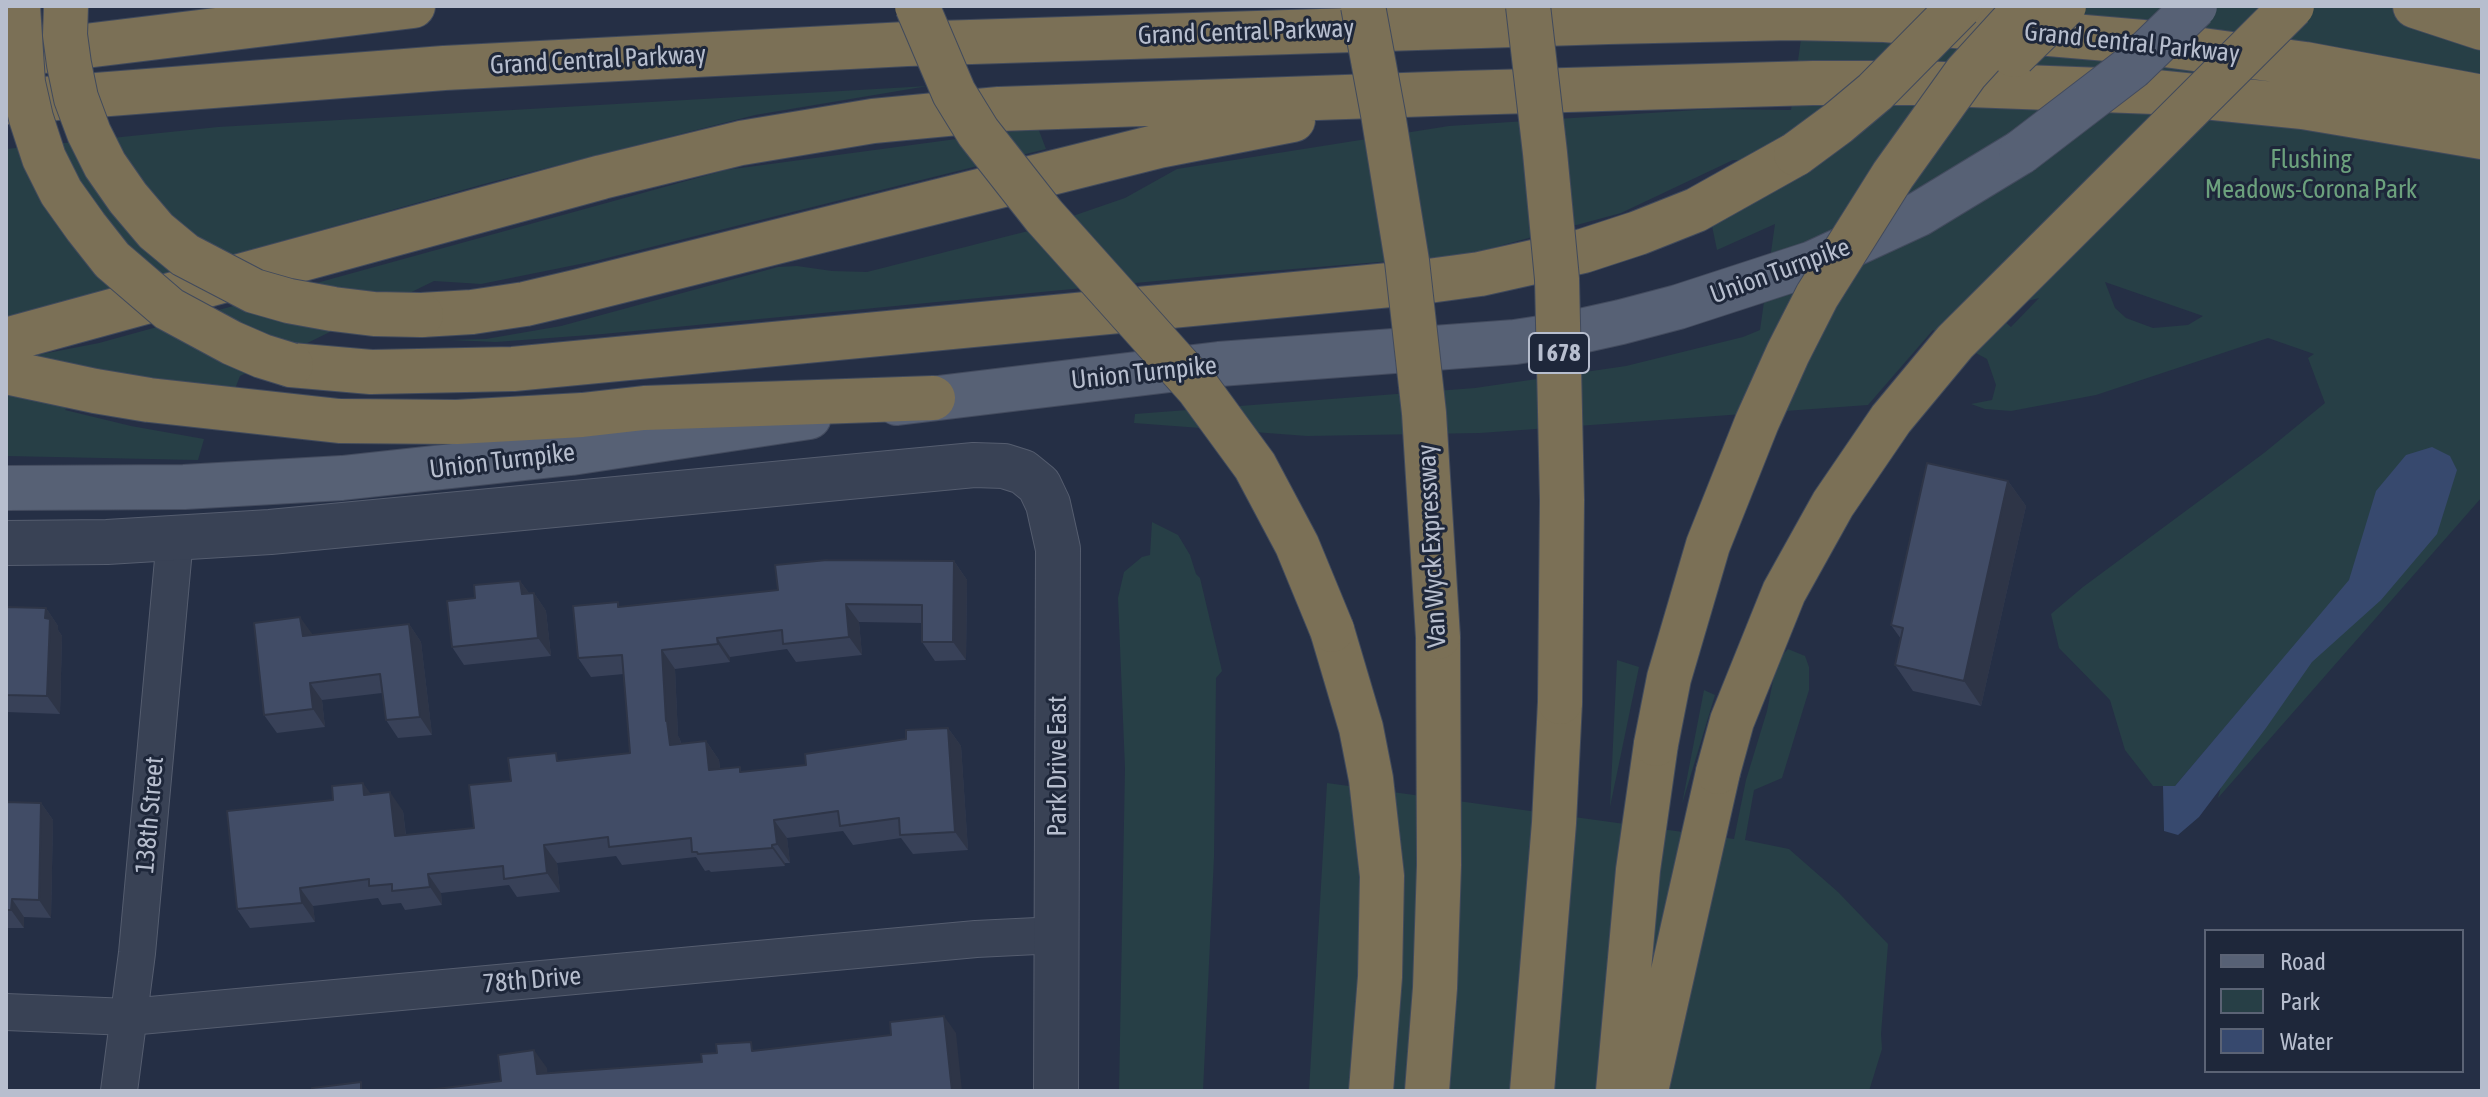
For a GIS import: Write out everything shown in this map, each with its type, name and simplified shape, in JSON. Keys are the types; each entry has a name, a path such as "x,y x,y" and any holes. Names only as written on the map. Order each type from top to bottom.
{"highway":[{"path":"18,6 23,83 44,158 61,192 112,260 169,309 262,356 291,365 371,372 513,369 1406,284 1480,274 1583,251 1696,210 1796,154 1875,92 1960,6"},
{"path":"66,6 65,35 69,64 76,98 89,133 105,165 156,231 185,255 254,291 289,301 374,314 472,312 525,304 1159,146 1290,120 1461,93"},
{"path":"6,55 413,6"},
{"path":"917,6 954,93 978,132 1044,216 1198,388 1255,466 1297,545 1332,630 1363,741 1373,795 1382,876 1382,941 1371,1091"},
{"name":"Van Wyck Expressway","path":"1363,6 1407,261 1424,413 1438,637 1439,865 1435,988 1427,1091"},
{"name":"I 678","path":"1528,6 1557,279 1562,500 1560,702 1554,823 1532,1091"},
{"path":"1618,1091 1638,870 1656,744 1669,678 1708,545 1741,460 1817,296 1893,175 1966,73 2027,6"},
{"path":"1893,175 2064,6"},
{"path":"1646,1091 1732,721 1784,592 1833,504 1891,419 1955,342 2292,6"},
{"path":"2415,6 2482,28"},
{"name":"Grand Central Parkway","path":"6,102 429,69 907,44 1790,18 1885,20 2143,42 2305,64 2482,97"},
{"path":"6,340 602,177 741,143 873,121 999,109 1813,83 1917,83 2155,92 2303,107 2482,137"},
{"path":"6,372 95,391 339,421 520,420 644,408 933,398"}],"main road":[{"name":"Union Turnpike","path":"6,488 184,487 417,471 571,453 933,398 1219,364 1515,342 1567,334 1693,302 1813,263 1919,214 2021,152 2132,67 2195,6"}],"street":[{"name":"Union Turnpike","path":"6,543 270,532 974,465 1004,466"},
{"name":"Park Drive East","path":"1004,466 1023,472 1039,485 1054,522 1058,549 1056,1091"},
{"name":"138th Street","path":"119,1091 129,1017 175,538"},
{"name":"78th Drive","path":"6,1012 129,1017 976,939 1057,935"}],"green space":[{"name":"Flushing Meadows-Corona Park","path":"1795,6 2482,6 2482,497 2218,798 2243,706 2175,786 2153,786 2125,750 2110,700 2059,648 2051,614 2325,403 2308,358 2314,354 2268,338 2096,395 2011,411 1985,409 1971,404 1992,400 1996,385 1987,359 1933,330 1868,405 1480,433 1307,436 1134,423 1135,414 1475,388 1626,366 1743,337 1760,330 1775,224 1717,250 1712,226 1783,162 1733,160 1621,213 1466,255 1219,275 603,334 496,342 450,340 486,339 561,326 778,267 867,272 1032,230 1125,198 1177,169 1449,126 1712,109 1791,110 1802,32","holes":["2105,282 2203,316 2188,325 2153,328 2126,318 2115,308","2039,298 2011,327 1992,311 1992,310"]},
{"path":"928,86 755,115 484,184 6,319 6,149 218,127"},
{"path":"1038,128 1046,149 595,261 481,284 434,281 240,376 235,389 99,371 65,410 204,439 198,460 6,456 6,361 99,343 726,170"},
{"path":"1152,522 1178,535 1190,555 1200,578 1222,671 1216,678 1214,857 1203,1091 1119,1091 1125,768 1118,598 1124,572 1142,557 1150,555"},
{"path":"1788,649 1805,656 1809,667 1809,690 1782,778 1754,790 1745,840 1789,849 1838,892 1888,944 1882,1049 1869,1091 1309,1091 1327,783 1734,839 1777,661"},
{"path":"1617,660 1639,667 1610,807"},
{"path":"1704,690 1715,695 1682,804"}],"water":[{"path":"2432,447 2450,456 2457,470 2437,534 2381,600 2312,662 2199,817 2178,835 2164,831 2163,786 2175,786 2349,580 2376,491 2406,455"}],"building":[{"path":"1927,463 2008,481 1964,681 1895,665 1903,628 1891,625"},
{"path":"827,560 954,561 953,642 922,642 922,605 846,604 849,637 783,644 782,630 717,638 718,644 662,650 670,745 706,741 709,770 740,767 740,772 806,765 805,754 906,739 906,730 948,728 955,832 900,835 899,818 840,826 838,811 774,820 777,844 772,848 698,854 692,852 691,838 609,847 608,837 544,845 547,873 504,879 503,866 428,874 430,887 392,891 392,884 369,886 369,879 300,888 302,903 237,909 227,811 333,800 332,786 363,783 364,795 390,792 395,836 474,828 469,785 511,781 508,758 556,753 557,761 630,753 622,655 578,658 573,606 618,602 618,607 778,590 775,565"},
{"path":"520,581 522,594 534,593 538,638 452,647 447,601 475,598 474,585"},
{"path":"6,607 46,608 45,618 50,619 47,696 6,695"},
{"path":"300,617 303,636 409,624 420,717 386,720 380,674 310,683 313,709 264,715 254,623"},
{"path":"6,802 41,803 39,900 12,899 11,910 6,910"},
{"path":"944,1016 952,1091 420,1091 501,1081 498,1055 534,1050 537,1074 702,1062 701,1054 717,1053 716,1044 751,1042 752,1051 891,1035 890,1022"},
{"path":"361,1082 361,1091 312,1091 312,1088"}]}
